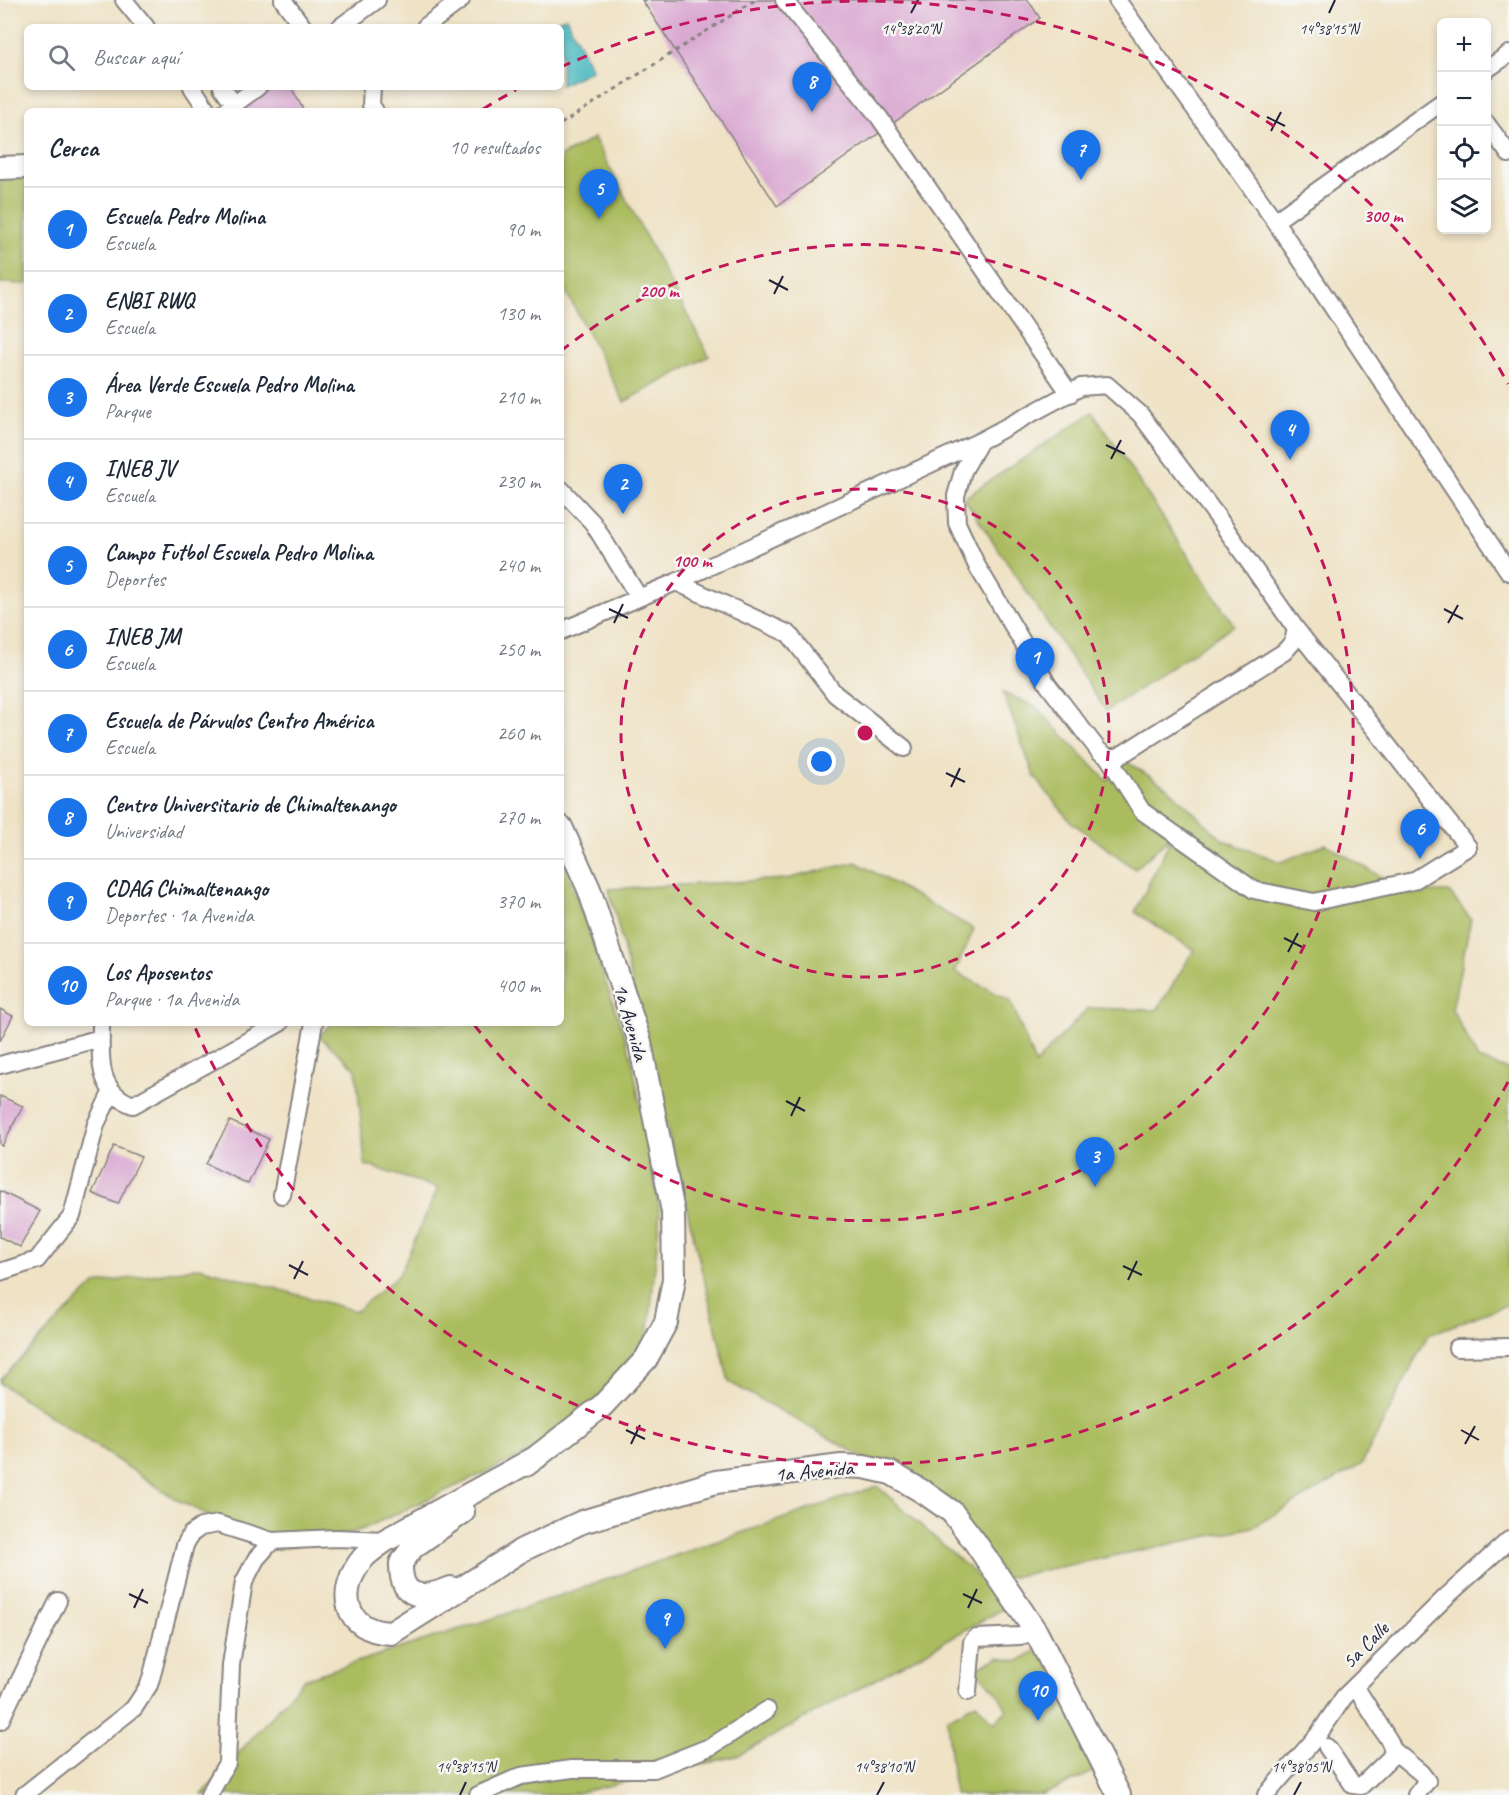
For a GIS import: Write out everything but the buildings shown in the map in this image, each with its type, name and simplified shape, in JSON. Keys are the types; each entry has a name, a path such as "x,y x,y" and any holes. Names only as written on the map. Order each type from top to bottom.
{"main road":[{"path":"0,168 24,167"},
{"name":"1a Avenida","path":"496,1568 427,1597 418,1596 410,1591 404,1583 401,1571 405,1555 413,1547 603,1406 646,1359 666,1322 674,1279 673,1212 640,1042 589,889 564,834"},
{"name":"1a Avenida","path":"537,1457 386,1540 364,1557 351,1577 347,1594 351,1613 359,1625 374,1632 392,1633 532,1545 582,1522 716,1482 841,1466 864,1467 891,1473 952,1512 1002,1579 1036,1632 1119,1795"}],"street":[{"path":"124,0 144,24"},
{"path":"283,0 301,24"},
{"path":"344,24 377,0"},
{"path":"429,24 460,0"},
{"path":"784,0 879,117 1070,394"},
{"path":"1117,0 1275,221 1509,572"},
{"path":"1491,67 1509,54"},
{"path":"194,90 206,108"},
{"path":"223,90 229,108 254,90"},
{"path":"372,90 371,105 373,108"},
{"path":"1275,221 1437,106"},
{"path":"1488,126 1509,154"},
{"path":"564,630 638,596 676,582 980,441 1081,387 1107,385 1140,414 1216,515 1296,630 1468,847 1413,881 1314,902 1254,890 1142,811 1108,757 1099,751 1048,685 977,566 957,523 956,496 963,471 980,441"},
{"path":"564,492 593,523 638,596"},
{"path":"676,582 789,634 835,694 903,748"},
{"path":"1108,757 1118,757 1284,652 1293,642 1296,630"},
{"path":"0,1065 101,1030 101,1072 119,1100 133,1105 275,1026"},
{"path":"282,1195 313,1026"},
{"path":"0,1272 37,1260 72,1216 96,1124 112,1092"},
{"path":"1457,1348 1509,1347"},
{"path":"24,1795 134,1708 142,1697 153,1671 167,1608 185,1545 191,1534 201,1527 218,1524 272,1542 336,1538 386,1540"},
{"name":"5a Calle","path":"1266,1795 1356,1686 1447,1596 1509,1540"},
{"path":"209,1795 227,1763 231,1665 244,1582 256,1559 272,1542"},
{"path":"0,1721 58,1601"},
{"path":"968,1692 972,1642 976,1638 1020,1636 1036,1632"},
{"path":"1356,1686 1393,1750 1421,1773 1427,1781 1416,1795"},
{"path":"478,1795 521,1776 572,1769 654,1769 712,1746 767,1710"},
{"path":"1327,1747 1348,1781 1353,1785 1361,1786 1390,1758 1393,1750"}],"path":[{"path":"564,122 755,0"}],"green space":[{"path":"594,138 709,356 624,402 564,288 564,154"},
{"path":"0,175 24,175 24,284 0,283"},
{"path":"1093,412 1234,625 1106,711 964,498"},
{"path":"1003,693 1035,706 1107,781 1126,761 1168,788 1223,840 1281,862 1326,844 1407,892 1449,892 1471,919 1452,1009 1478,1059 1509,1070 1509,1304 1428,1335 1362,1464 1253,1527 1002,1579 891,1473 729,1382 609,889 786,879 856,862 974,929 955,972 1011,1001 1035,1064 1088,1008 1157,1010 1194,950 1135,912 1172,836 1135,869 1070,821 1034,776"},
{"path":"564,862 631,1055 660,1213 646,1359 532,1451 361,1530 278,1549 179,1501 0,1383 0,1379 95,1284 200,1267 356,1311 399,1275 438,1188 365,1165 356,1069 319,1036 329,1026 564,1026"},
{"path":"877,1486 1010,1605 737,1756 568,1795 202,1795 304,1679 494,1618"},
{"path":"1041,1647 1102,1768 1043,1795 954,1795 947,1719 976,1703 994,1723 1007,1710 997,1692 975,1669 999,1657 1019,1661"}],"water":[{"path":"566,17 592,70 564,84 564,24 551,24"}],"place":[{"name":"Centro Universitario de Chimaltenango","path":"812,112"},
{"name":"Escuela de Párvulos Centro América","path":"1081,180"},
{"name":"Campo Futbol Escuela Pedro Molina","path":"599,219"},
{"name":"INEB JV","path":"1290,460"},
{"name":"ENBI RWQ","path":"623,514"},
{"name":"Escuela Pedro Molina","path":"1035,688"},
{"name":"INEB JM","path":"1420,859"},
{"name":"Área Verde Escuela Pedro Molina","path":"1095,1187"},
{"name":"CDAG Chimaltenango","path":"665,1649"},
{"name":"Los Aposentos","path":"1038,1721"}]}
